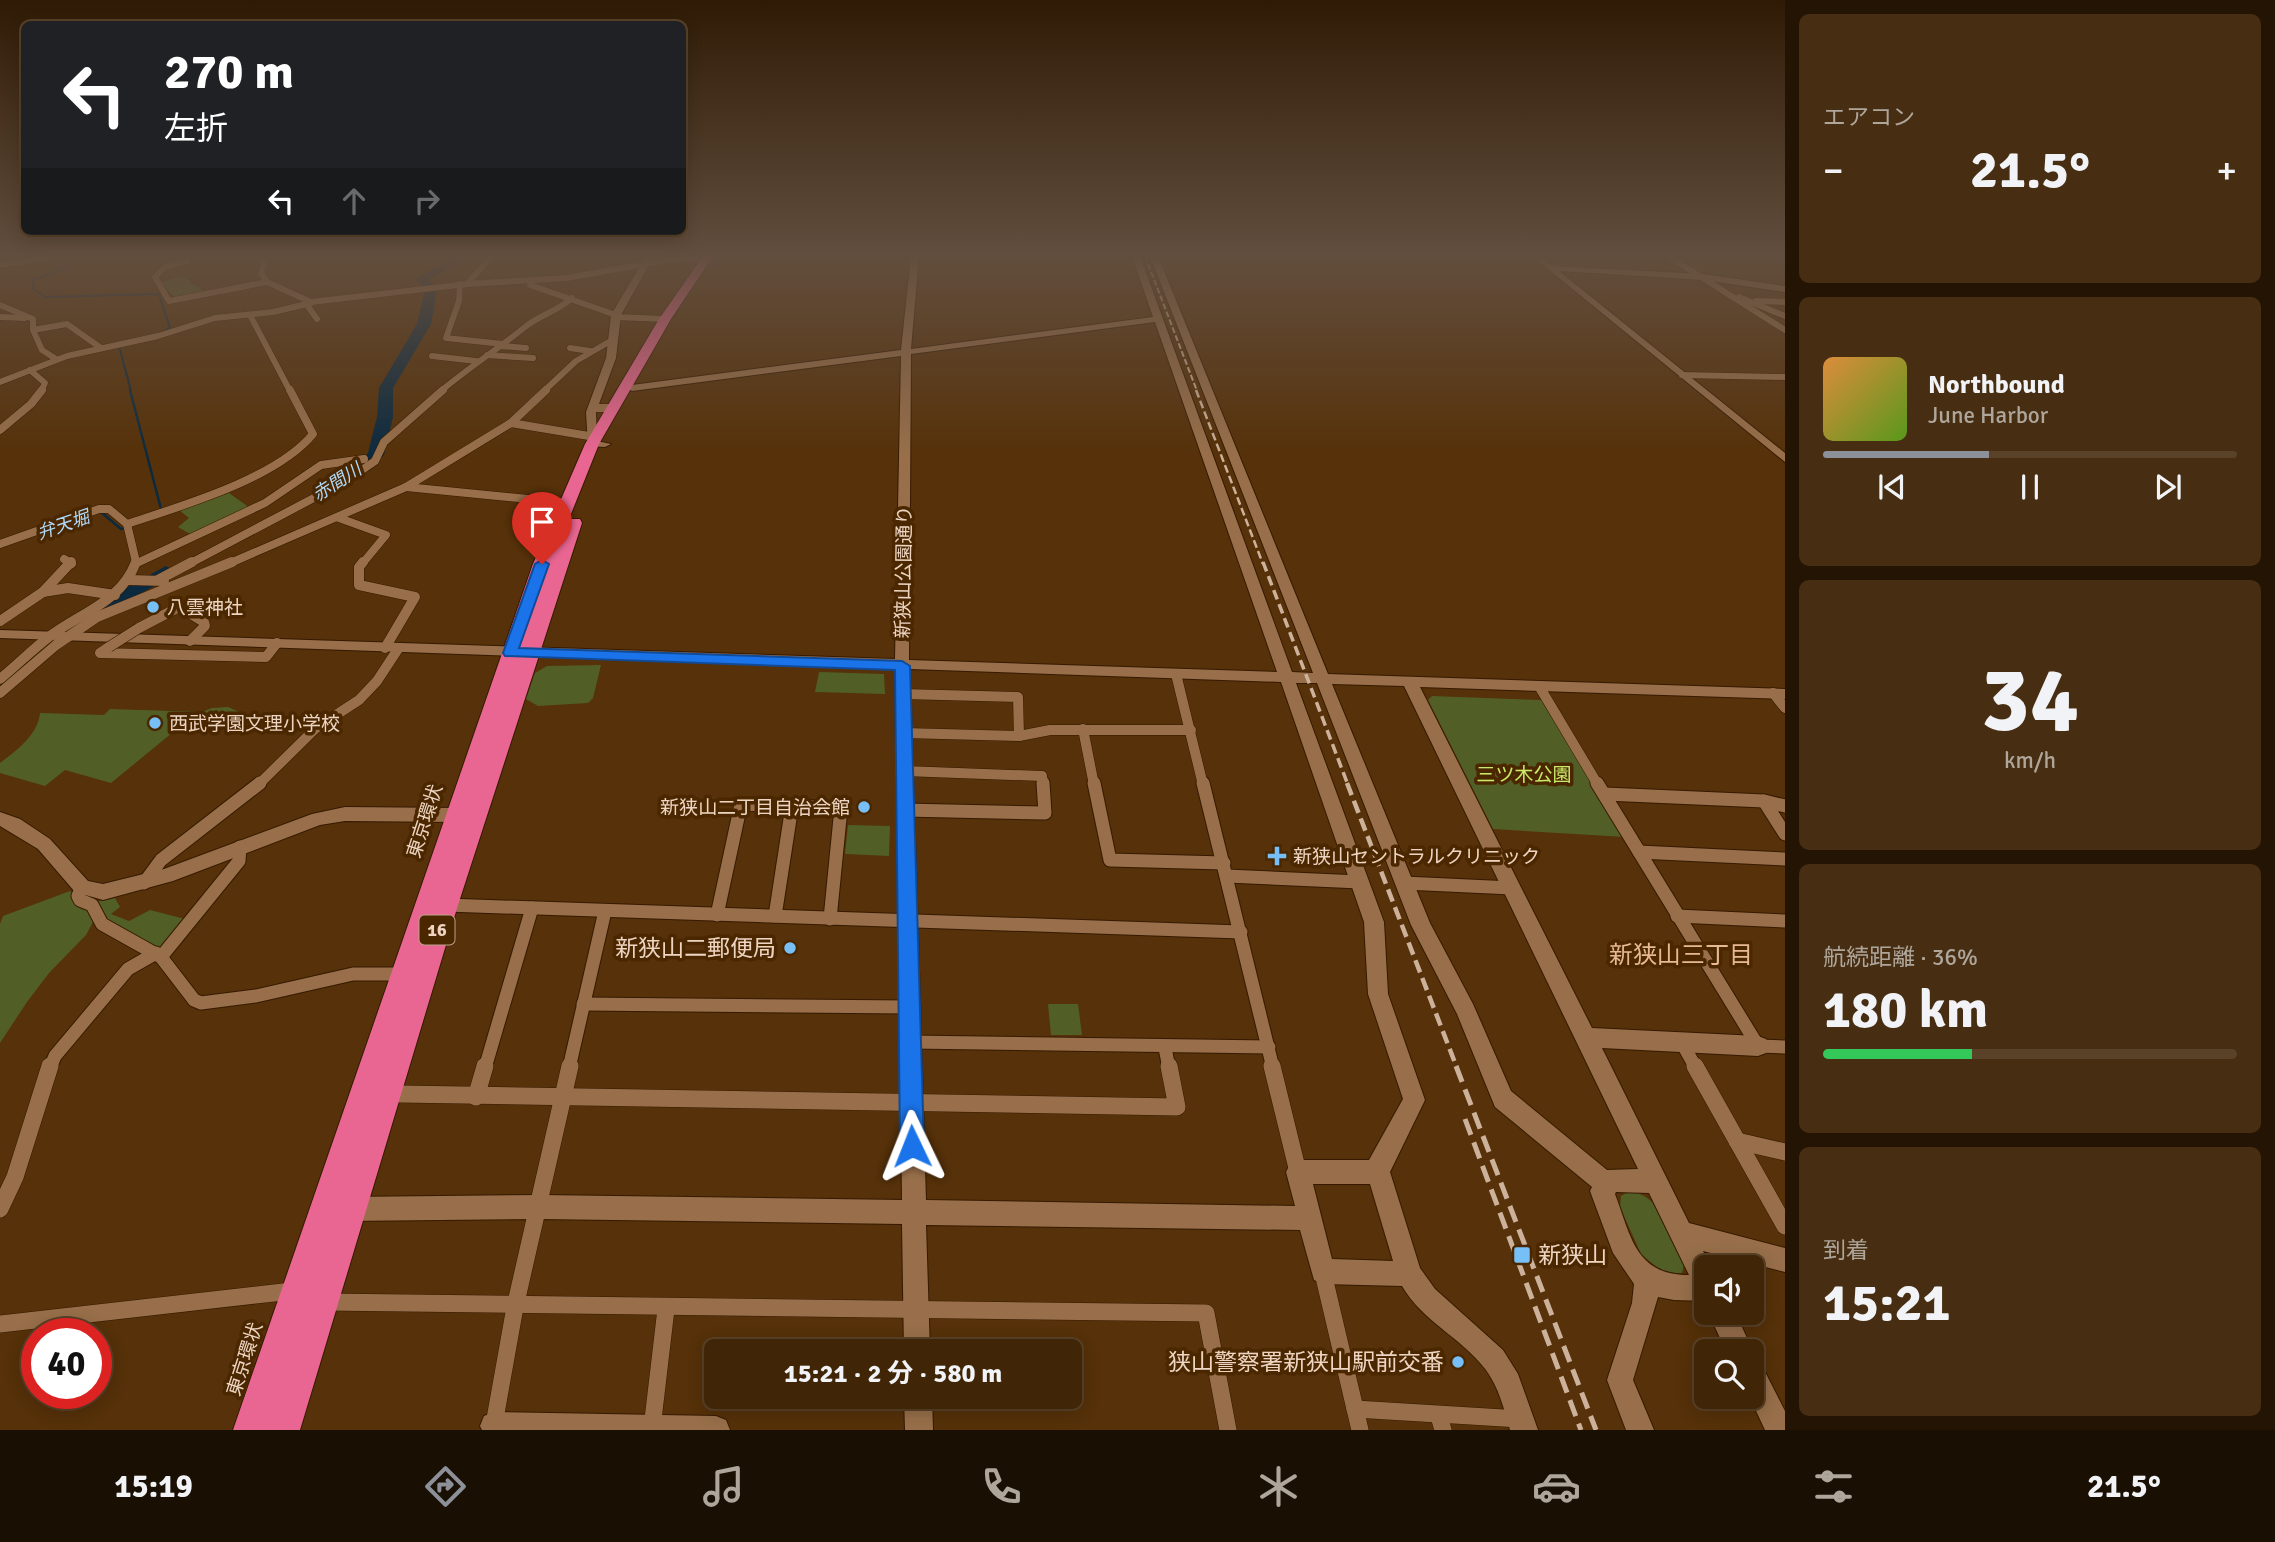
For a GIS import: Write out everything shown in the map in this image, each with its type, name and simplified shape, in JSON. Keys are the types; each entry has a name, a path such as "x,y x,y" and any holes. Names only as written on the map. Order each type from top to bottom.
{"highway":[{"name":"東京環状","path":"337,1208 445,905 520,653 542,564 611,408 662,323"},
{"name":"東京環状","path":"281,1430 310,1296 457,815 588,480 595,441 632,388 671,323"},
{"name":"東京環状","path":"252,1430 310,1296"}],"street":[{"path":"34,323 33,330 42,350 56,359"},
{"path":"0,382 56,359 197,323"},
{"path":"127,526 252,478 313,434 254,323"},
{"path":"451,323 446,338 526,348"},
{"path":"155,579 346,481 375,461 384,442 404,422 476,361 533,323"},
{"path":"511,424 595,441 592,408 611,358 615,323"},
{"name":"新狭山公園通り","path":"909,323 906,352 902,694 917,1339"},
{"path":"632,388 1131,323"},
{"path":"1161,323 1374,922 1378,994 1414,1100 1380,1162 1378,1172 1409,1274 1419,1292 1494,1359 1506,1377 1522,1424 1441,1423 1355,1409"},
{"path":"1181,323 1421,925 1466,1011 1503,1099 1606,1184"},
{"path":"1618,323 1785,458"},
{"path":"33,330 67,324 101,348"},
{"path":"0,693 69,635 97,617 339,518 406,487 511,424 590,351 614,339"},
{"path":"570,348 590,351"},
{"path":"487,355 533,358"},
{"path":"432,356 476,361"},
{"path":"0,422 32,406 45,388 45,383 30,370"},
{"path":"1682,375 1785,377"},
{"path":"592,408 611,408"},
{"path":"0,430 12,418"},
{"path":"136,562 265,503 321,466 364,459"},
{"path":"406,487 568,503"},
{"path":"0,544 99,509 109,509 127,526 136,562 129,580 115,595 51,635 0,679"},
{"path":"144,883 162,860 263,780 316,729 359,700 377,681 415,597 359,585 359,567 386,535 339,518"},
{"path":"0,621 43,592 73,563 64,559"},
{"path":"129,580 155,579 179,584"},
{"path":"43,592 68,588 115,595"},
{"path":"190,641 205,626 204,622 178,607 100,653 266,657 277,643"},
{"path":"0,634 1779,693 1785,708"},
{"path":"1176,674 1226,869 1360,1430"},
{"path":"1410,682 1588,1038 1694,1258"},
{"path":"1538,686 1676,916 1758,1046"},
{"path":"902,694 1018,697 1019,736"},
{"path":"1083,729 1110,860 1360,881"},
{"path":"904,733 1019,736 1083,729 1191,730"},
{"path":"904,771 1042,776 1045,813 904,810"},
{"path":"1605,794 1764,801 1785,806"},
{"path":"1764,801 1785,834"},
{"path":"717,915 741,804 841,808 830,919"},
{"path":"775,916 792,806"},
{"path":"0,819 14,824 44,844 82,887 103,892 144,883 318,819 345,814 457,815"},
{"path":"0,1209 15,1177 43,1083 55,1056 128,969 159,955 239,861 240,847"},
{"path":"1639,852 1785,859"},
{"path":"1404,883 1512,888"},
{"path":"82,887 78,896 80,900 92,905 102,924 159,955 194,1000 201,1003 256,996 353,974 407,974"},
{"path":"445,905 1241,932"},
{"path":"476,1097 532,908"},
{"path":"605,911 540,1207 515,1307 493,1428 716,1430"},
{"path":"1676,916 1785,921"},
{"path":"583,1004 909,1007"},
{"path":"1588,1038 1785,1046"},
{"path":"910,1042 1165,1048 1269,1047"},
{"path":"1682,1043 1785,1226"},
{"path":"400,1094 1177,1107 1165,1048"},
{"path":"1737,1141 1785,1152"},
{"path":"1298,1172 1378,1172"},
{"path":"1656,1181 1611,1180 1601,1191 1631,1264 1647,1280 1659,1286 1694,1287"},
{"path":"337,1208 540,1207 1310,1218"},
{"path":"1682,1233 1785,1260"},
{"path":"1323,1271 1409,1274"},
{"path":"1640,1430 1620,1380 1646,1303 1647,1280"},
{"path":"0,1324 310,1296 515,1307 916,1308 1206,1313 1228,1430"},
{"path":"652,1428 666,1309"},
{"path":"1764,1397 1780,1430"},
{"path":"918,1409 919,1430"}],"green space":[{"path":"229,493 250,508 192,535 178,527 189,518 179,510"},
{"path":"601,665 593,698 588,703 538,706 526,699 535,673 547,666"},
{"path":"819,672 884,674 885,694 815,692"},
{"name":"三ツ木公園","path":"1432,696 1541,700 1625,837 1493,829 1428,700"},
{"path":"228,707 244,714 178,728 111,783 65,770 45,786 0,773 0,763 31,735 40,713 104,715 110,709 202,712"},
{"path":"848,825 890,826 889,856 845,854"},
{"path":"70,891 95,918 86,935 49,973 0,1043 0,924 3,916"},
{"path":"115,898 120,907 111,914 129,921 150,910 189,920 161,951 105,924 96,902"},
{"path":"1048,1004 1078,1004 1082,1035 1051,1035"},
{"path":"1630,1191 1650,1200 1665,1218 1685,1261 1682,1273 1665,1274 1641,1254 1620,1207 1621,1196"}],"waterway":[{"path":"164,331 170,328 168,323"},
{"name":"赤間川","path":"363,467 376,455 385,417 386,388 424,323"},
{"path":"119,346 131,391"},
{"path":"130,390 161,509"},
{"name":"弁天堀","path":"101,512 121,529 125,528"},
{"name":"赤間川","path":"92,612 166,572"}],"railway":[{"path":"1171,323 1197,391"},
{"path":"1196,390 1263,564"},
{"path":"1263,562 1348,785"},
{"path":"1347,783 1457,1068"},
{"path":"1456,1066 1596,1430"},
{"path":"1465,1119 1581,1430"}],"place":[{"name":"八雲神社","path":"153,607"},
{"name":"西武学園文理小学校","path":"155,723"},
{"name":"新狭山二丁目自治会館","path":"864,807"},
{"name":"新狭山セントラルクリニック","path":"1277,856"},
{"name":"新狭山二郵便局","path":"790,948"},
{"name":"新狭山","path":"1522,1255"},
{"name":"狭山警察署新狭山駅前交番","path":"1458,1362"}],"district":[{"name":"新狭山三丁目","path":"1681,955"}],"route":[{"path":"542,564 510,653 902,666 912,1146"}]}
